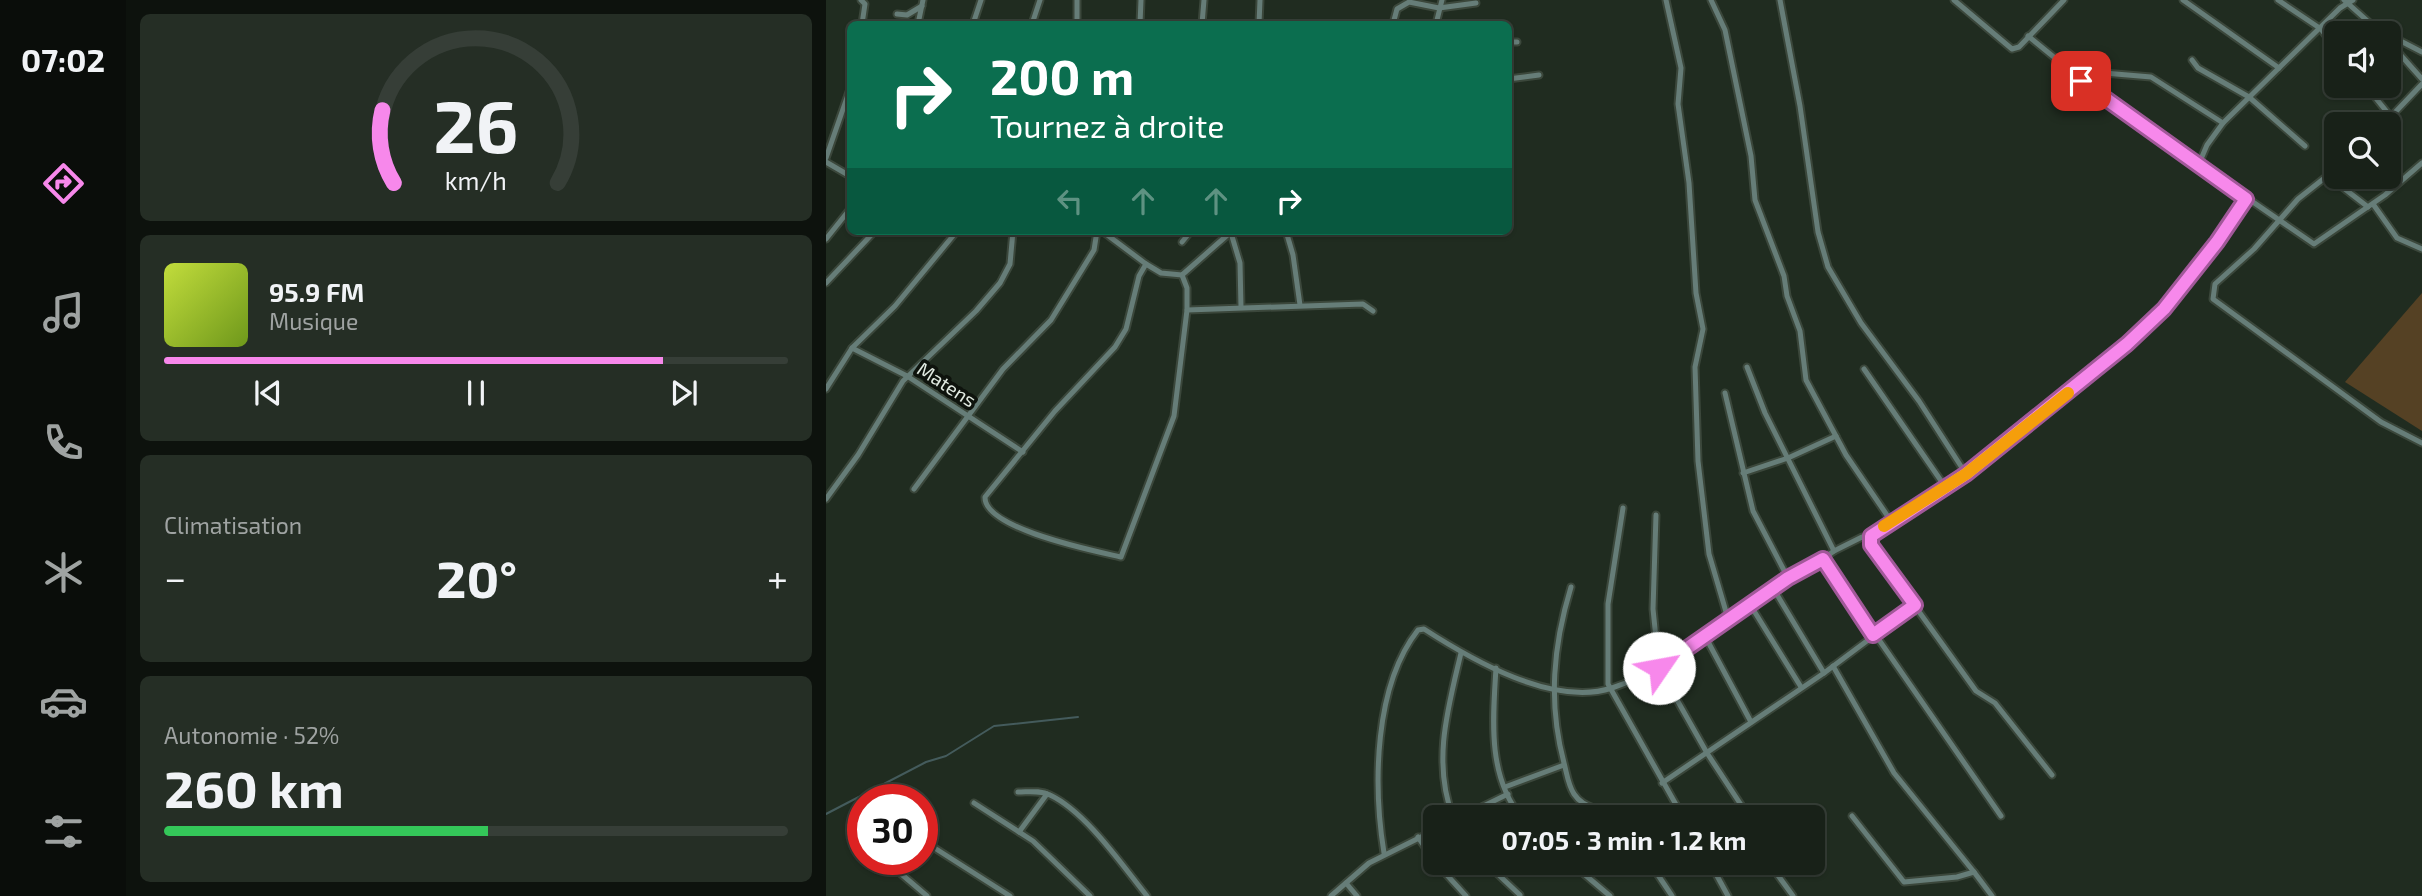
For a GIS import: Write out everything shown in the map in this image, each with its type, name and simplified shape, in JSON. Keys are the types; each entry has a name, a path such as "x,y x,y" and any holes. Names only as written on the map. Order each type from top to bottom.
{"street":[{"path":"861,0 865,4 862,21"},
{"path":"974,21 981,0"},
{"path":"1033,21 1040,0"},
{"path":"1077,0 1077,21"},
{"path":"1140,21 1141,0"},
{"path":"1202,21 1204,0"},
{"path":"1259,21 1260,0"},
{"path":"1437,21 1442,0"},
{"path":"1666,0 1681,68 1678,104 1689,183 1696,293 1703,329 1695,367 1698,461 1709,554 1729,622"},
{"path":"1711,0 1725,30 1751,156 1755,200 1784,276 1787,296 1800,331 1804,373 1836,436 1891,521"},
{"path":"1780,0 1800,106 1818,232 1828,267 1861,323 1932,421 1966,474"},
{"path":"1954,0 2010,48 2016,49 2064,0"},
{"path":"2183,0 2279,68"},
{"path":"2278,0 2324,33"},
{"path":"2198,166 2207,145 2223,123 2348,1 2370,21"},
{"path":"1394,21 1397,9 1413,2 1439,8 1476,3"},
{"path":"897,14 907,15 923,3"},
{"path":"919,21 923,3"},
{"path":"2028,36 2064,67 2198,166 2317,245 2422,163"},
{"path":"2401,41 2422,51"},
{"path":"1512,42 1517,43"},
{"path":"2395,112 2422,82 2401,57"},
{"path":"2192,60 2198,68 2249,97 2305,146"},
{"path":"2064,67 2078,73 2151,77 2223,123"},
{"path":"1512,78 1539,75"},
{"path":"847,98 826,160 847,174"},
{"path":"2376,98 2387,112"},
{"path":"2324,179 2298,199 2215,284 2213,299 2381,422 2422,443"},
{"path":"2346,189 2370,206 2397,238 2422,249"},
{"path":"2052,775 1995,703 1976,691 1870,542 1871,536 1966,474 2095,373 2164,309 2217,242 2246,199"},
{"path":"826,239 847,213"},
{"path":"826,283 871,235"},
{"path":"826,389 852,348 895,306 954,235"},
{"path":"826,499 858,455 907,376 916,371 1000,283 1010,264 1013,235"},
{"path":"914,489 1003,369 1051,320 1094,250 1099,235"},
{"path":"1106,235 1161,273 1182,275 1228,235"},
{"path":"1182,242 1188,235"},
{"path":"1232,235 1240,263 1241,307"},
{"path":"1287,235 1300,304"},
{"path":"1146,264 1139,276 1126,329 1115,347 1072,390 985,497 991,513 1016,526 1121,556 1174,416 1187,310 1187,288 1182,275"},
{"path":"1187,310 1300,304 1363,304 1373,311"},
{"name":"Matens","path":"852,348 907,376 968,417 996,431 1023,452"},
{"path":"1747,367 1765,413 1834,551"},
{"path":"1864,369 1946,488"},
{"path":"1725,393 1753,511 1788,578"},
{"path":"1743,473 1788,458 1836,436"},
{"path":"1623,508 1608,604 1607,680 1676,805"},
{"path":"1656,515 1653,610 1659,668 1707,753 1741,805"},
{"path":"1384,853 1378,813 1380,756 1386,706 1395,670 1408,643 1421,629 1461,653 1553,689 1610,689 1659,668 1729,622 1788,578 1862,537"},
{"path":"1823,559 1873,635 2001,816"},
{"path":"1571,587 1556,641 1553,689 1564,765 1577,798 1589,805"},
{"path":"1773,588 1824,673"},
{"path":"1662,783 1824,673 1915,605"},
{"path":"1751,606 1801,687"},
{"path":"1706,638 1751,722"},
{"path":"1450,805 1442,778 1442,744 1461,653"},
{"path":"1833,666 1894,773 1993,896"},
{"path":"1496,668 1493,743 1506,791 1514,805"},
{"path":"1482,805 1564,765"},
{"path":"1018,792 1047,794 1078,816 1147,896"},
{"path":"1019,832 1047,794"},
{"path":"974,803 1048,853 1090,896"},
{"path":"1852,816 1904,882 1938,880 1974,872"},
{"path":"1331,896 1384,853 1423,835"},
{"path":"1418,837 1423,844"},
{"path":"938,850 1010,896"},
{"path":"902,875 927,896"},
{"path":"1447,875 1466,896"},
{"path":"1499,875 1520,895"},
{"path":"1585,875 1610,896"},
{"path":"1658,875 1672,896"},
{"path":"1717,875 1728,896"},
{"path":"1778,875 1793,896"},
{"path":"1346,883 1357,896"},
{"path":"1077,896 1083,890"}],"shaded area":[{"path":"2422,293 2422,431 2345,382"}],"waterway":[{"path":"826,814 926,762 946,756 994,726 1078,717"}],"slow traffic":[{"path":"1884,526 1966,474 2068,393"}],"route":[{"path":"1659,668 1729,622 1788,578 1823,559 1873,635 1915,605 1871,545 1871,536 1966,474 2025,425 2095,373 2164,309 2217,242 2246,199 2081,81"}]}
